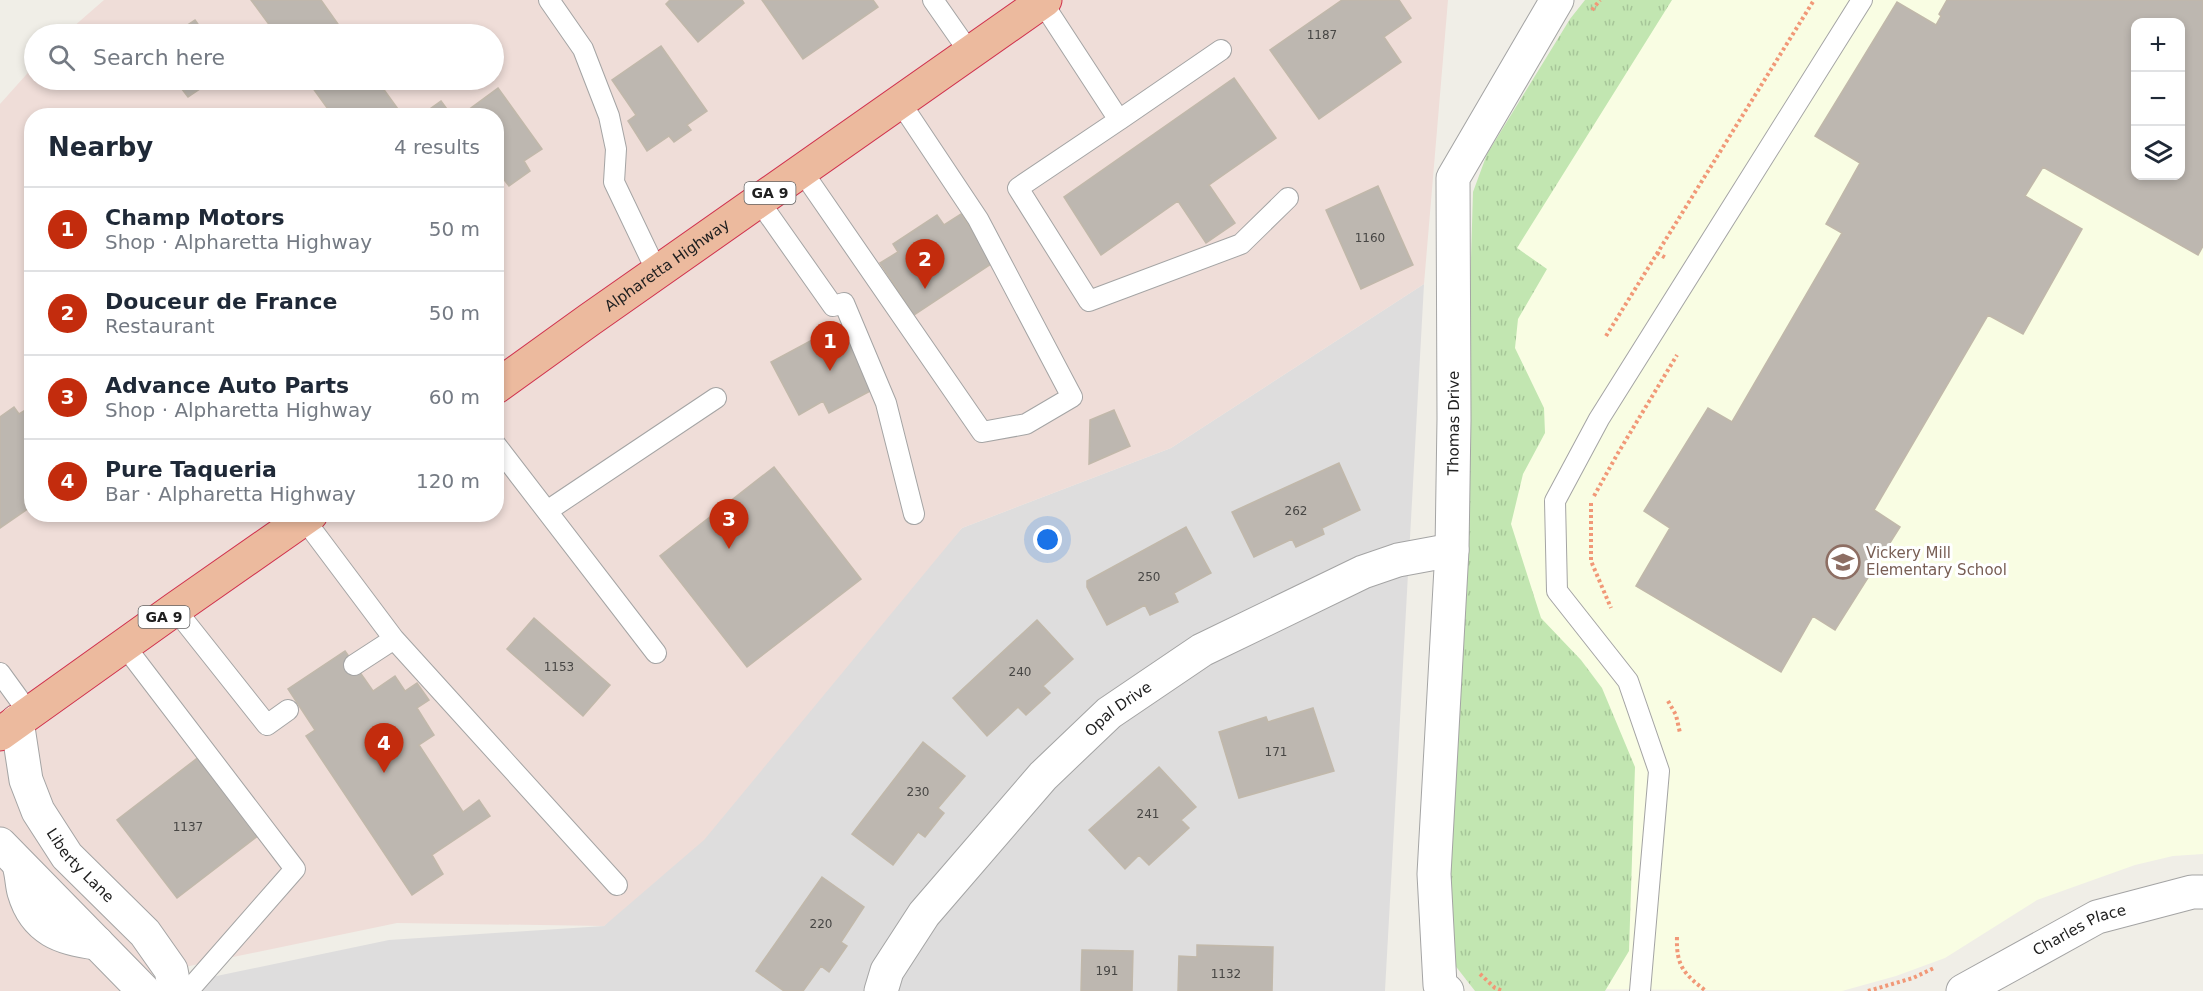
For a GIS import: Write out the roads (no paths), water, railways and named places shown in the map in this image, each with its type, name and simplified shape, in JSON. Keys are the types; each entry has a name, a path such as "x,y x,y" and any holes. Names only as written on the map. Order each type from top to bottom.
{"highway":[{"name":"Alpharetta Highway","path":"504,381 1044,1"},
{"name":"GA 9","path":"15,723 301,522"}],"street":[{"name":"Thomas Drive","path":"1447,991 1440,985 1434,874 1452,550 1455,419 1454,178 1557,0"},
{"name":"Opal Drive","path":"881,991 887,971 924,914 1043,776 1109,713 1202,650 1363,572 1398,560 1452,550"},
{"name":"Liberty Lane","path":"15,723 26,780 38,811 66,856 145,933 171,970 175,991"},
{"path":"10,854 144,991"},
{"name":"Charles Place","path":"1964,991 2097,917 2192,891 2203,892"},
{"path":"91,936 112,901"}],"lane":[{"path":"549,0 583,49 591,68 609,116 616,149 614,182 657,272"},
{"path":"933,0 970,53"},
{"path":"1640,991 1659,771 1628,681 1557,591 1555,501 1599,419 1862,0"},
{"path":"1044,1 1119,120"},
{"path":"1221,50 1018,188 1089,301 1241,244 1288,198"},
{"path":"802,171 982,432 1026,424 1072,397 978,219 900,102"},
{"path":"759,201 833,306 844,303 886,403 914,514"},
{"path":"547,511 716,398"},
{"path":"504,455 656,653"},
{"path":"312,522 394,639 617,885"},
{"path":"174,609 267,725 288,710"},
{"path":"354,665 394,639"},
{"path":"124,645 294,869 188,991"},
{"path":"0,673 15,723"}],"place":[{"name":"Douceur de France","path":"925,289"},
{"name":"Champ Motors","path":"830,371"},
{"name":"Advance Auto Parts","path":"729,549"},
{"name":"Vickery Mill Elementary School","path":"1843,562"},
{"name":"Pure Taqueria","path":"384,773"}]}
